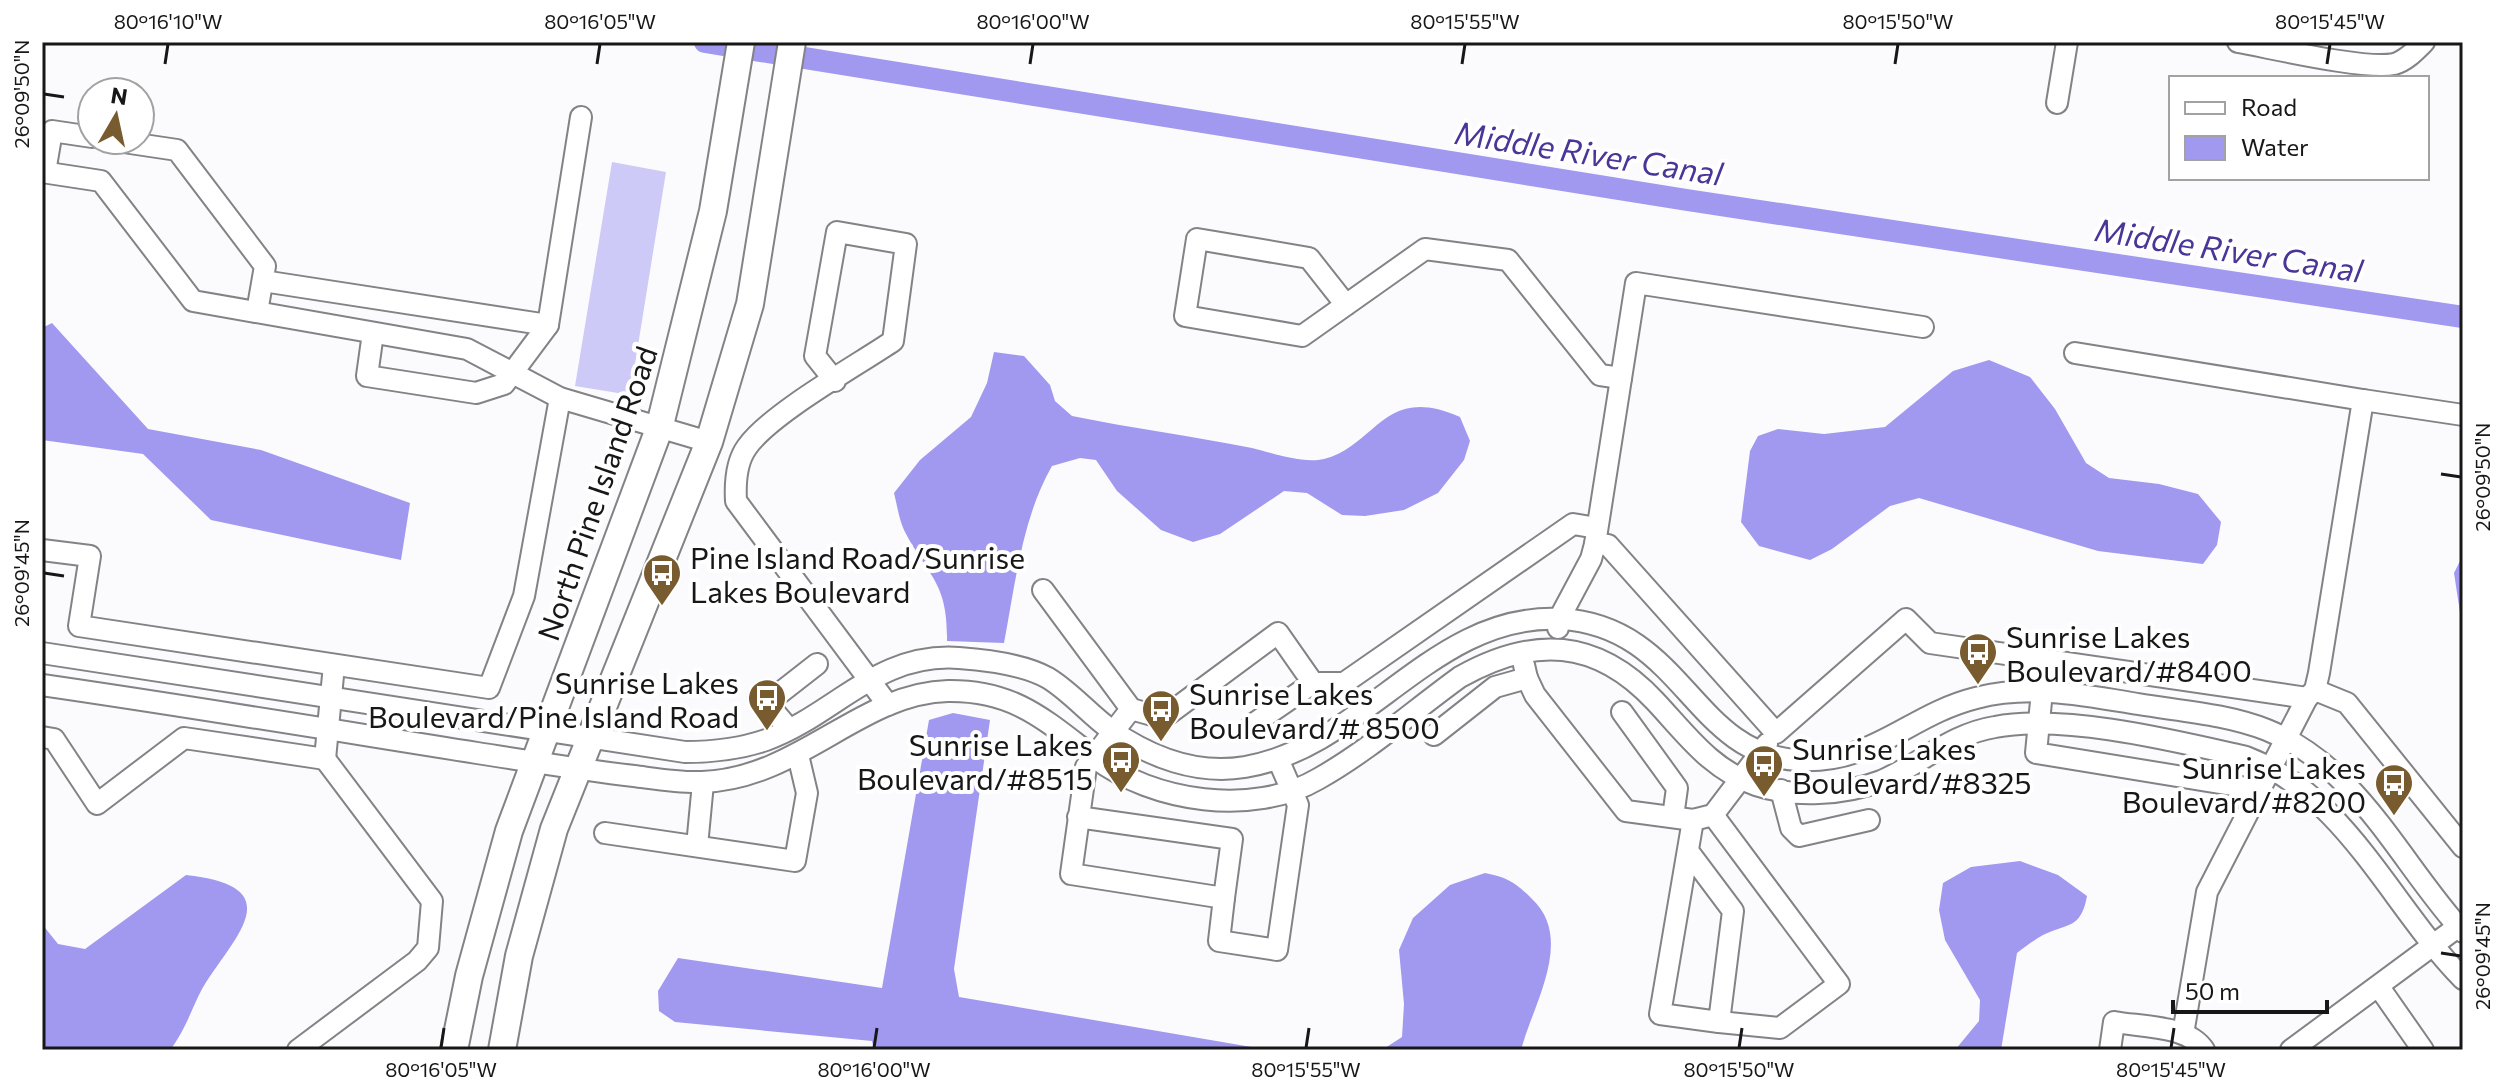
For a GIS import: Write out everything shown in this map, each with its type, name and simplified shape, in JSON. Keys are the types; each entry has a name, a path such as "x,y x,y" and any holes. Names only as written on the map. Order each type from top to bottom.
{"main road":[{"name":"North Pine Island Road","path":"454,1050 501,860 533,762 659,429 690,314 734,95 741,42"},
{"path":"502,1050 534,893 554,829 709,442 750,304 792,42"}],"street":[{"path":"2057,103 2067,42"},
{"path":"2238,42 2350,61 2394,64 2418,48"},
{"path":"373,333 367,376 476,393 504,384 548,325 581,117"},
{"path":"76,135 52,131 44,172 101,181 193,301 467,349 560,398 709,442"},
{"path":"156,147 177,150 265,266 257,312"},
{"path":"835,381 815,356 837,232 906,244 893,341 835,381 765,427 746,448 738,467 736,501 888,705"},
{"path":"1346,305 1309,258 1197,239 1185,316 1302,336 1346,305 1425,249 1508,260 1600,375 1621,378"},
{"path":"263,281 548,325"},
{"path":"1556,648 1559,619 1591,559 1636,283 1923,327"},
{"path":"2075,353 2463,415"},
{"path":"42,550 90,556 79,626 489,688 524,596 560,398"},
{"path":"2183,1034 2207,892 2284,738 2311,694 2363,400"},
{"path":"1252,725 1313,683 1344,683 1573,524 1608,545 1776,733"},
{"path":"1043,590 1131,709 1163,718 1278,633 1313,683"},
{"path":"42,653 592,739 708,752 767,739 870,679 915,662 951,657 993,661 1046,677 1111,730 1141,748 1184,765 1241,768 1278,759 1321,740 1465,638 1512,622 1559,619 1606,628 1651,652 1715,723 1759,754 1824,761 1853,756 1953,704 1983,696 2042,691 2247,723 2284,738 2309,753 2360,799 2461,928 2291,1050"},
{"path":"1622,712 1677,788 1693,817 1839,984 1780,1028 1660,1014 1693,817 1741,779 1776,733 1906,619 1930,643 2311,694 2347,703 2463,847"},
{"path":"1512,622 1527,678 1535,695 1626,811 1693,817"},
{"path":"42,685 580,770 703,783 755,774 798,755 888,705 924,693 987,694 1024,706 1057,725 1092,755 1150,787 1203,801 1253,798 1292,790 1316,781 1460,677 1485,663 1520,651 1556,648 1604,661 1625,672 1718,767 1741,779 1781,790 1820,793 1856,788 1883,780 1971,732 2041,722 2201,747 2270,766 2298,784 2330,814 2433,948 2463,979"},
{"path":"788,728 767,703 817,664"},
{"path":"298,1050 417,961 428,948 432,901 325,759 334,665"},
{"path":"1434,735 1495,687 1527,678"},
{"path":"2042,691 2036,753 2238,786 2256,795"},
{"path":"1131,709 1111,730 1086,767 1071,874 1224,898"},
{"path":"42,737 54,739 97,804 184,738 325,759"},
{"path":"605,833 795,861 807,793 798,755"},
{"path":"1078,817 1232,839 1219,941 1277,950 1298,805 1278,759"},
{"path":"697,846 703,783"},
{"path":"1781,790 1791,828 1799,836 1869,820"},
{"path":"1688,851 1733,911 1719,1022"},
{"path":"2379,987 2423,1050"},
{"path":"2110,1050 2114,1022 2183,1034 2199,1042 2204,1050"}],"shaded area":[{"path":"612,162 666,172 630,395 575,386"}],"water":[{"path":"52,323 148,429 261,450 410,503 401,560 211,520 143,454 42,440 42,328"},
{"path":"994,352 1024,356 1050,385 1055,401 1072,416 1297,459 1324,459 1342,452 1383,420 1414,407 1435,408 1460,417 1470,441 1464,460 1438,493 1404,510 1365,516 1342,515 1307,493 1284,491 1220,534 1193,542 1161,530 1117,491 1096,460 1080,458 1052,466 1033,507 1016,575 1004,643 947,641 940,592 904,530 894,493 920,460 971,417 987,383"},
{"path":"1989,360 2030,377 2055,409 2086,463 2109,478 2159,484 2198,494 2221,522 2217,545 2203,564 2098,551 1919,498 1890,506 1832,549 1810,560 1759,546 1741,522 1750,451 1758,436 1778,429 1824,434 1885,427 1953,371"},
{"path":"2463,555 2463,632 2454,573"},
{"path":"953,713 990,720 954,969 959,997 1269,1050 874,1050 872,1041 675,1022 659,1011 658,991 678,958 882,988 929,720"},
{"path":"2020,861 2058,875 2087,896 2084,907 2077,920 2043,935 2017,953 2001,1050 1955,1050 1979,1021 1980,1000 1945,940 1939,910 1943,883 1971,867"},
{"path":"1485,873 1505,879 1526,893 1544,915 1550,933 1551,952 1547,972 1521,1050 1382,1050 1402,1037 1404,1004 1399,950 1413,918 1450,885"},
{"path":"186,875 219,881 238,891 246,903 246,917 239,934 202,989 170,1050 42,1050 42,924 58,944 85,949"}],"waterway":[{"name":"Middle River Canal","path":"705,42 1687,200 2463,317"}],"place":[{"name":"Pine Island Road/Sunrise Lakes Boulevard","path":"662,607"},
{"name":"Sunrise Lakes Boulevard/#8400","path":"1978,686"},
{"name":"Sunrise Lakes Boulevard/Pine Island Road","path":"767,732"},
{"name":"Sunrise Lakes Boulevard/# 8500","path":"1161,743"},
{"name":"Sunrise Lakes Boulevard/#8515","path":"1121,794"},
{"name":"Sunrise Lakes Boulevard/#8325","path":"1764,798"},
{"name":"Sunrise Lakes Boulevard/#8200","path":"2394,817"}]}
